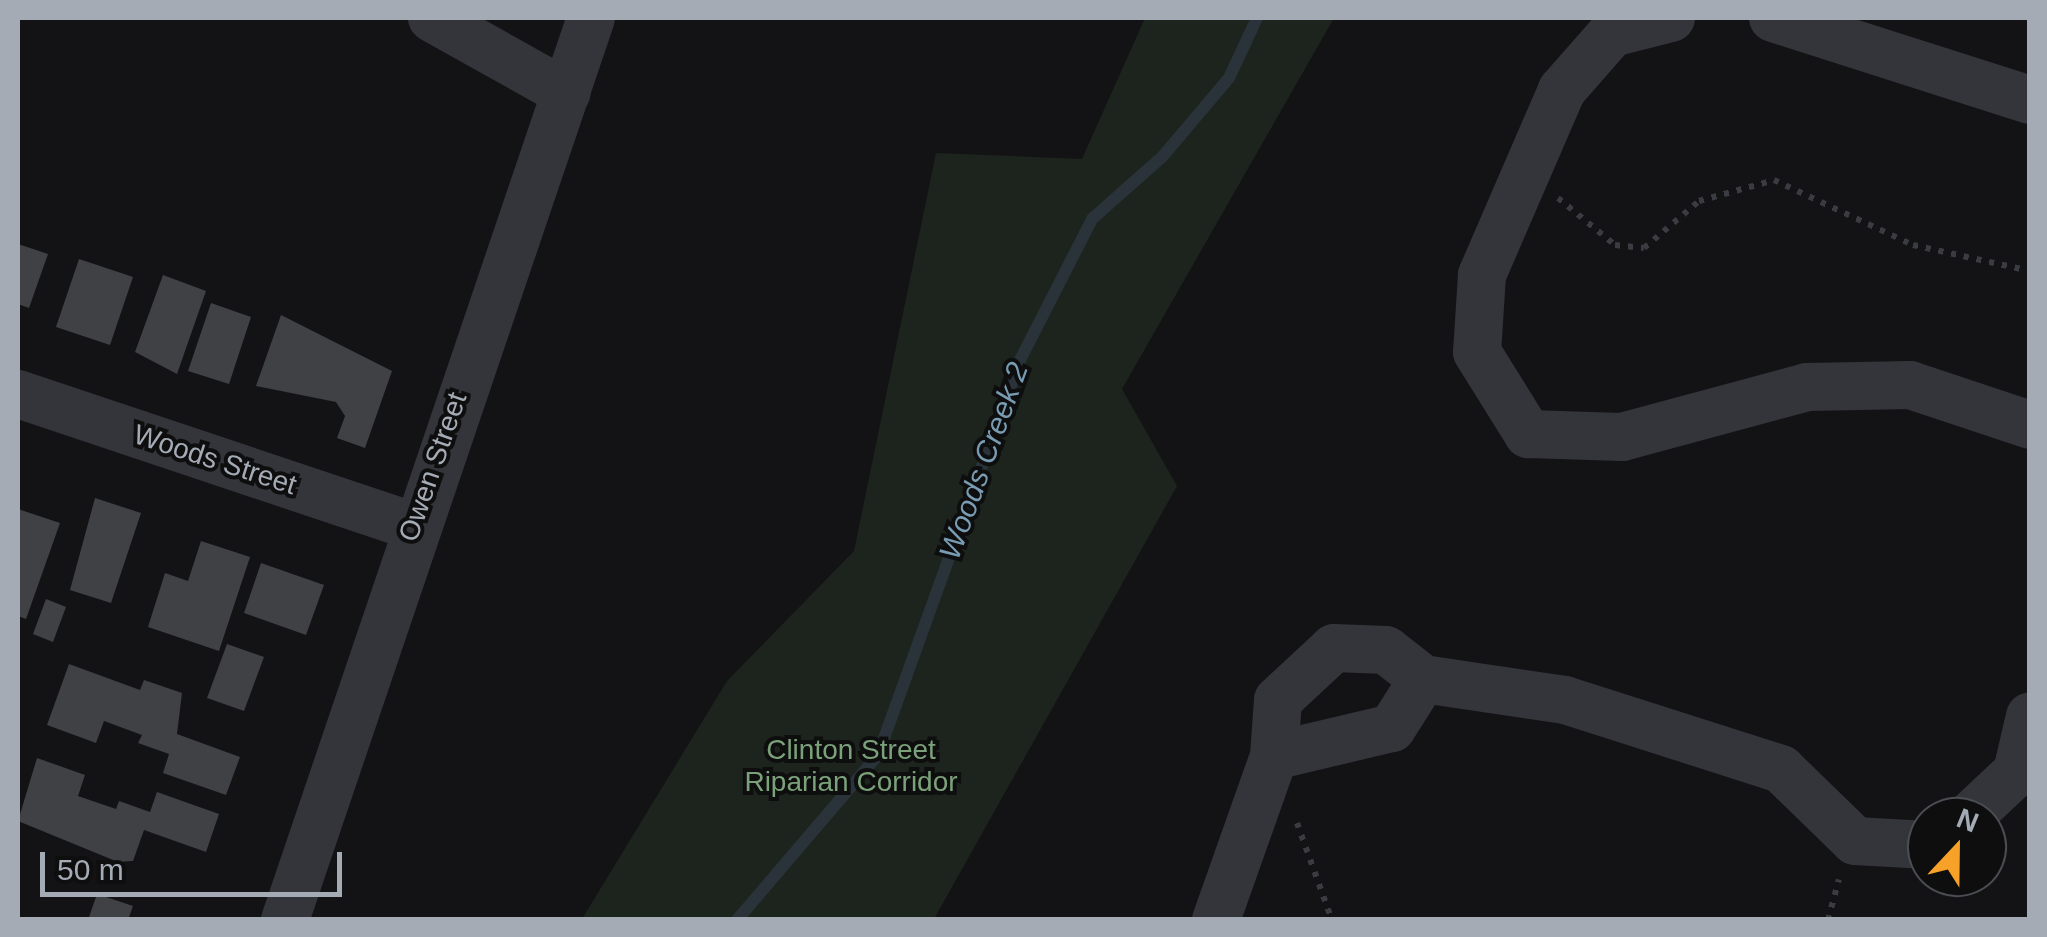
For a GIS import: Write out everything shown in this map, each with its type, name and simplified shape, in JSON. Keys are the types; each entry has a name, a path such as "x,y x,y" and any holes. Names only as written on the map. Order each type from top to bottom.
{"street":[{"path":"432,18 566,93"},
{"name":"Owen Street","path":"284,920 412,526 591,18"},
{"path":"1670,18 1608,25 1562,90 1523,190 1482,275 1478,352 1528,434 1622,437 1807,387 1842,386 1910,386 2030,425"},
{"path":"1773,18 2030,100"},
{"name":"Woods Street","path":"18,394 412,526"},
{"path":"1216,920 1274,756 1278,700 1334,648 1386,650 1423,679 1564,700 1781,769 1855,841 1907,844"},
{"path":"1274,756 1392,728 1423,679"},
{"path":"1990,797 2017,772 2030,716"}],"path":[{"path":"1523,190 1563,200 1616,245 1644,248 1699,202 1774,180 1928,250 2030,271"},
{"path":"1274,756 1332,920"}],"green space":[{"name":"Clinton Street Riparian Corridor","path":"1145,18 1334,18 1122,389 1177,486 934,919 582,919 727,681 854,551 936,153 1082,159"}],"building":[{"path":"18,244 48,254 29,308 18,304"},
{"path":"79,259 133,277 110,345 56,327"},
{"path":"163,275 206,291 177,374 135,352"},
{"path":"211,303 251,317 229,384 188,371"},
{"path":"281,315 392,371 365,448 337,438 345,416 336,402 256,386"},
{"path":"95,498 141,513 111,603 70,590"},
{"path":"18,509 60,523 26,619 18,616"},
{"path":"201,541 250,557 219,651 148,627 165,573 188,581"},
{"path":"261,563 324,585 306,635 244,613"},
{"path":"46,599 66,607 53,642 33,634"},
{"path":"227,644 264,657 244,711 207,698"},
{"path":"69,664 140,690 144,680 182,693 177,734 240,757 226,795 163,773 169,754 138,743 142,735 104,721 96,743 47,725"},
{"path":"37,758 85,775 78,796 116,809 119,801 150,812 157,792 219,814 206,852 144,830 133,861 118,862 18,821"},
{"path":"97,894 133,906 128,920 88,920"}],"waterway":[{"name":"Woods Creek 2","path":"737,920 878,755 1020,360 1092,219 1163,156 1229,78 1257,18"}]}
